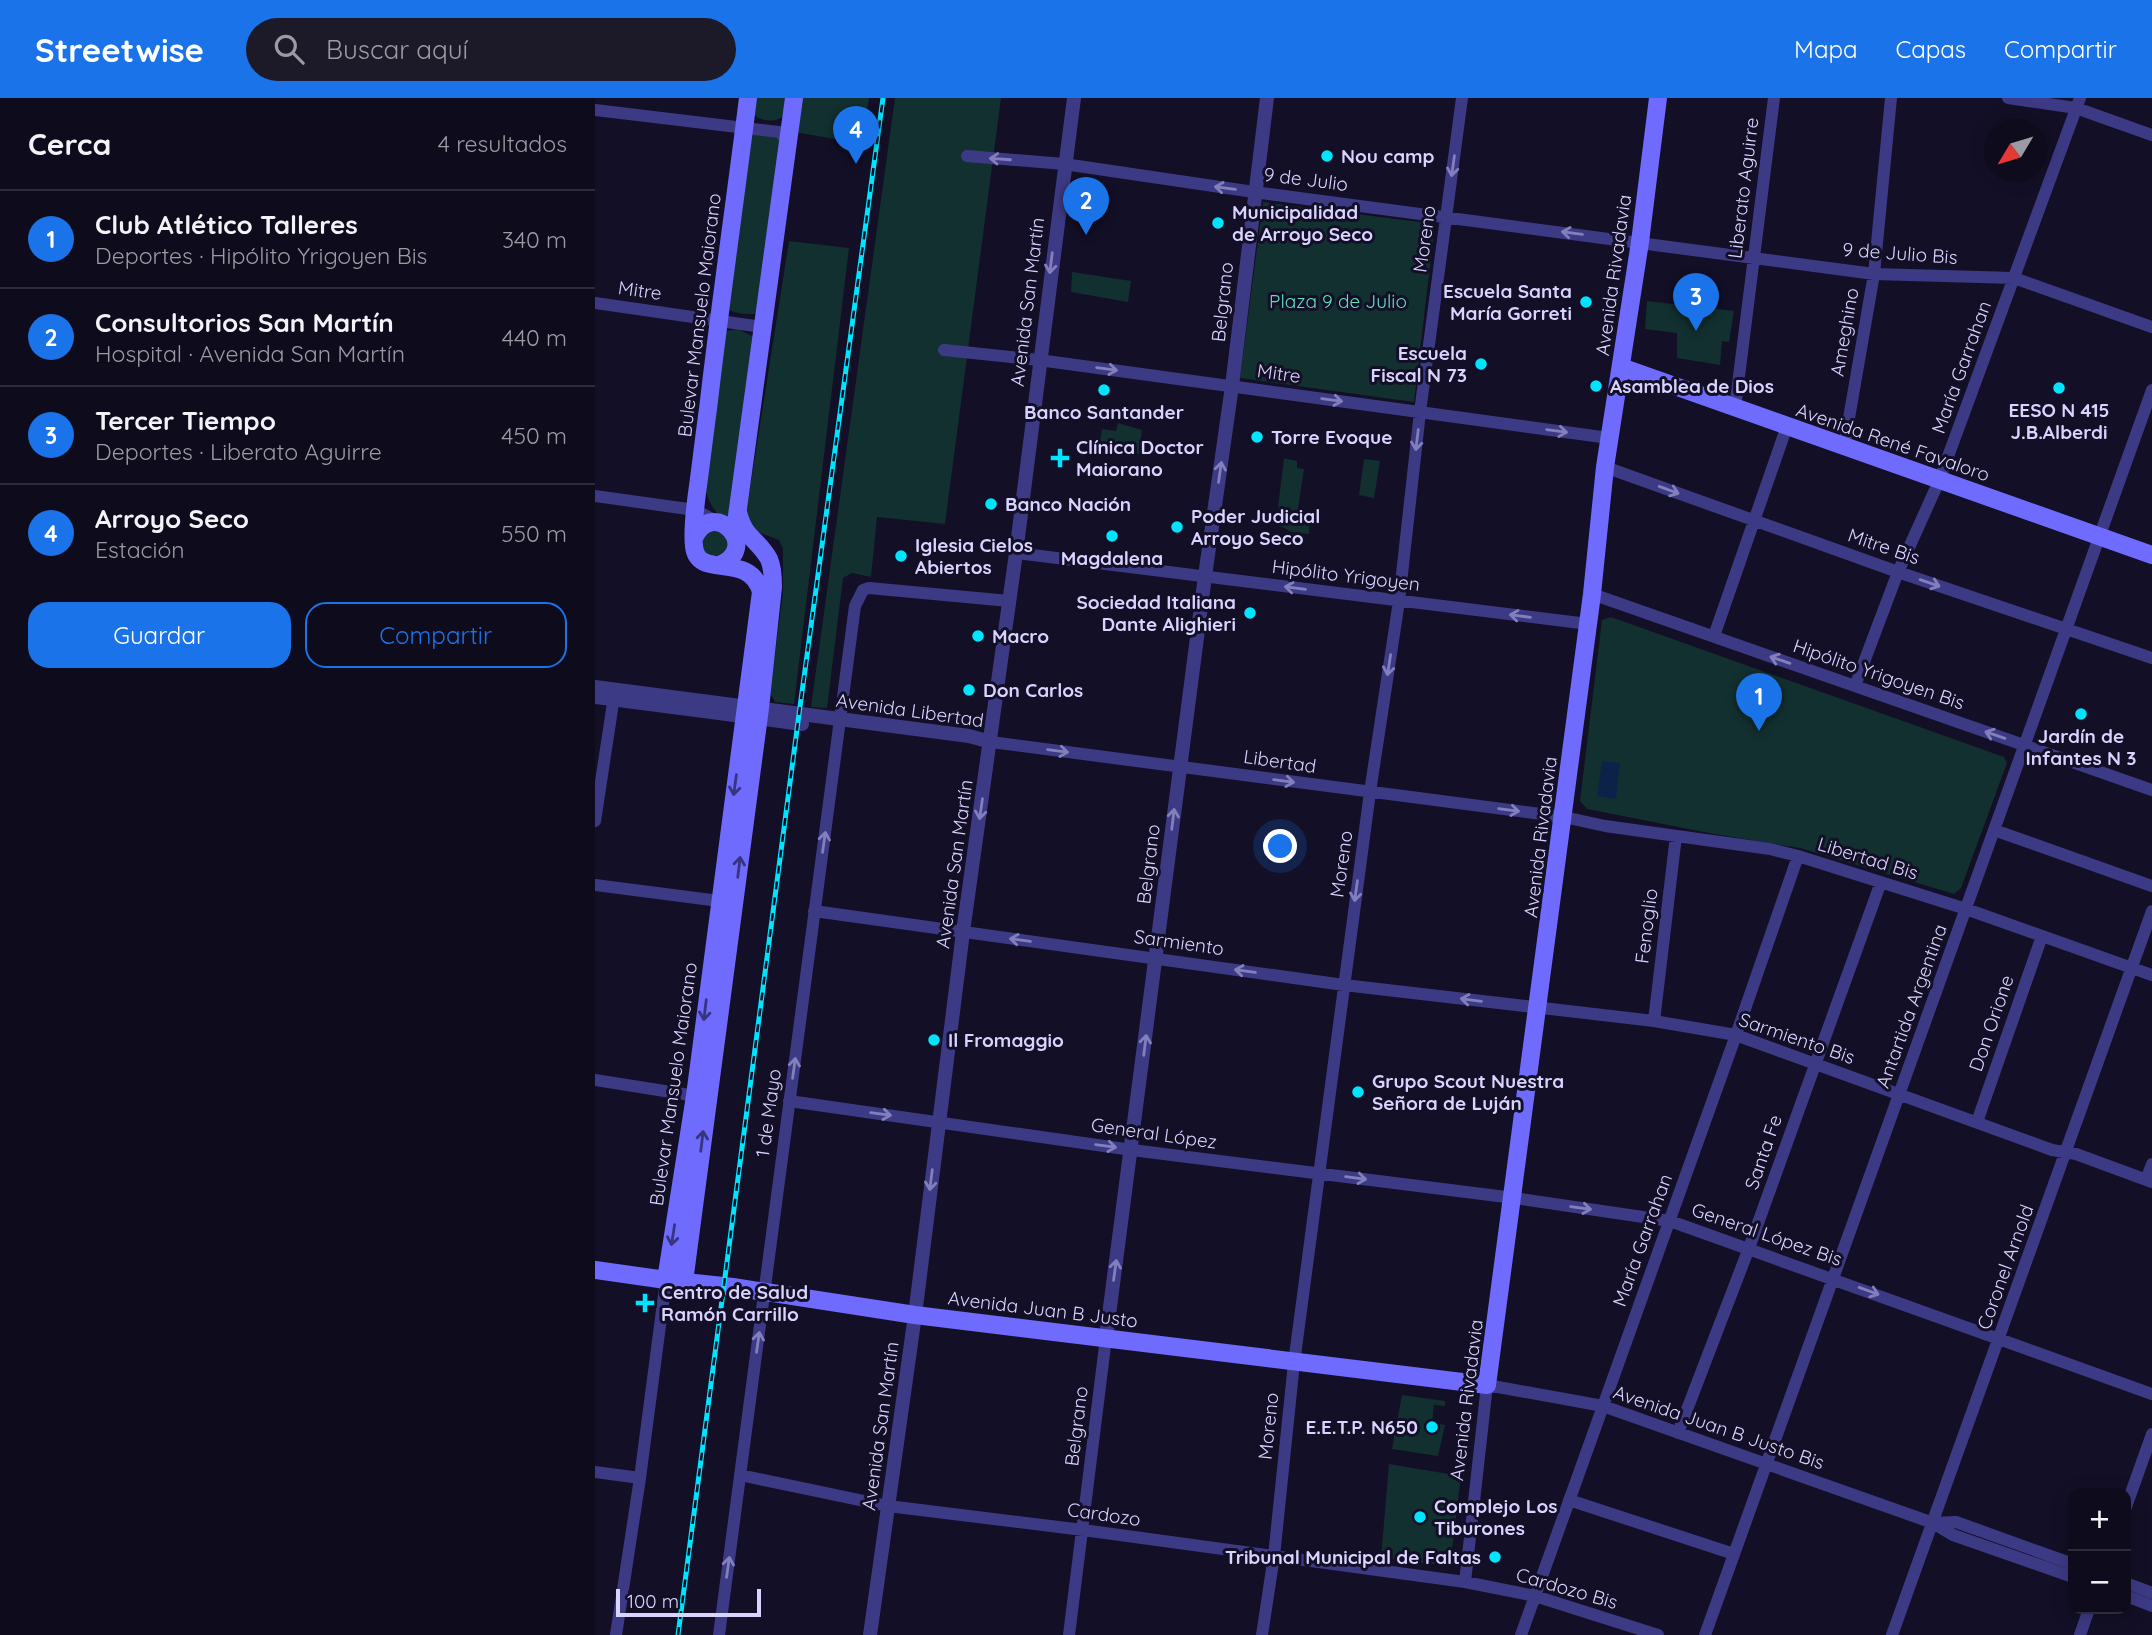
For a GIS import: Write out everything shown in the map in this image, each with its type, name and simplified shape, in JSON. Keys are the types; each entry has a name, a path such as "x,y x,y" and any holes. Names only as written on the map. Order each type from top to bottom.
{"main road":[{"name":"Bulevar Mansuelo Maiorano","path":"694,538 695,510 748,98"},
{"path":"720,565 727,562 736,550 730,530 738,512 794,98"},
{"name":"Avenida Rivadavia","path":"1487,1385 1564,817 1605,467 1640,242 1658,98"},
{"name":"Avenida René Favaloro","path":"1621,367 2152,555"},
{"path":"738,512 743,529 769,559 772,568"},
{"path":"740,570 713,565 700,559 694,549 694,538 701,527 710,523 756,544"},
{"name":"Bulevar Mansuelo Maiorano","path":"675,1281 752,713 773,587 772,568"},
{"name":"Bulevar Mansuelo Maiorano","path":"740,570 751,572 758,580 761,592 752,713"},
{"name":"Avenida Juan B Justo","path":"595,1270 915,1315 1487,1385"}],"street":[{"name":"Avenida San Martín","path":"870,1635 915,1315 938,1122 1016,554 1074,98"},
{"name":"Belgrano","path":"1069,1635 1267,98"},
{"name":"Moreno","path":"1262,1635 1274,1556 1294,1363 1370,792 1399,601 1420,412 1462,98"},
{"name":"Liberato Aguirre","path":"1735,408 1774,98"},
{"name":"Ameghino","path":"1844,447 1874,274 1891,98"},
{"path":"2008,98 2078,103 2152,135"},
{"name":"María Garrahan","path":"1855,686 1898,572 1940,481 2078,103"},
{"path":"595,110 779,132 788,140"},
{"name":"9 de Julio","path":"967,156 1064,164 1254,192 1640,242"},
{"name":"9 de Julio Bis","path":"1640,242 1874,274 2014,278 2152,327"},
{"name":"Mitre","path":"595,303 762,327"},
{"name":"Mitre","path":"944,350 1039,360 1609,438"},
{"name":"Antartida Argentina","path":"1705,1635 2152,390"},
{"path":"1714,636 1787,426"},
{"name":"Mitre Bis","path":"1605,467 1898,572 2152,658"},
{"path":"595,496 695,510 730,530"},
{"name":"Hipólito Yrigoyen","path":"1016,554 1588,624"},
{"path":"740,570 772,568"},
{"name":"1 de Mayo","path":"719,1635 855,607 863,590 870,588 1009,601"},
{"name":"Hipólito Yrigoyen Bis","path":"1592,594 2152,790"},
{"name":"Avenida Libertad","path":"595,687 615,695"},
{"path":"595,821 615,695"},
{"name":"Avenida Libertad","path":"595,697 615,695 752,713 969,736 991,742"},
{"name":"Libertad","path":"991,742 1564,817"},
{"name":"Libertad Bis","path":"1564,817 1605,826 1770,849 1798,856 1966,909 2152,975"},
{"path":"1994,830 2152,887"},
{"name":"Fenoglio","path":"1654,1021 1676,836"},
{"name":"María Garrahan","path":"1521,1635 1798,856"},
{"name":"Santa Fe","path":"1678,1433 1749,1248 1881,882"},
{"path":"595,885 727,902"},
{"name":"Coronel Arnold","path":"1892,1635 2152,911"},
{"name":"Sarmiento","path":"814,912 1539,1009"},
{"name":"Don Orione","path":"1977,1122 2042,936"},
{"name":"Sarmiento Bis","path":"1539,1009 1654,1021 1736,1035 2052,1150 2149,1181"},
{"path":"595,1080 701,1097"},
{"name":"General López","path":"789,1101 1132,1150 1514,1198"},
{"path":"2149,1181 2152,1164"},
{"name":"General López Bis","path":"1514,1198 1669,1220 1999,1340"},
{"name":"Bulevar Mansuelo Maiorano","path":"616,1635 640,1478 675,1281"},
{"path":"1999,1340 2152,1394"},
{"name":"Avenida Juan B Justo Bis","path":"1487,1385 1603,1406 1933,1523"},
{"name":"Avenida Rivadavia","path":"1465,1582 1487,1385"},
{"path":"2131,1493 2152,1434"},
{"path":"595,1472 640,1478"},
{"name":"Cardozo","path":"740,1475 888,1506 1465,1582"},
{"path":"1569,1500 1734,1554"},
{"path":"1933,1523 1956,1522 2068,1562"},
{"path":"1933,1523 1953,1535 2068,1575"},
{"name":"Cardozo Bis","path":"1465,1582 1535,1596 1658,1635"},
{"path":"2131,1585 2152,1593"},
{"path":"2131,1598 2152,1606"},
{"path":"2080,1635 2087,1614"}],"green space":[{"path":"752,98 789,98 782,117 771,121 754,115"},
{"path":"799,98 869,98 863,138 841,140 794,132"},
{"path":"895,98 1001,98 945,524 877,517 871,577 852,573 843,578 827,708 811,707"},
{"path":"751,135 778,138 781,142 759,313 747,314 728,309"},
{"name":"Plaza 9 de Julio","path":"1263,202 1435,224 1414,402 1240,378"},
{"path":"789,241 849,248 794,704 775,702 770,693 783,592 783,549 779,540 758,532 746,514"},
{"path":"1072,272 1131,281 1128,302 1071,292"},
{"path":"1647,301 1734,311 1729,342 1722,341 1720,365 1677,358 1677,333 1645,329"},
{"path":"738,329 754,337 733,513 728,517 719,516 713,508 704,481 725,331"},
{"path":"1118,423 1142,430 1139,454 1099,447 1102,429 1116,431"},
{"path":"1284,458 1297,461 1297,468 1304,469 1297,515 1310,516 1309,534 1292,532 1276,524"},
{"path":"1364,459 1380,461 1374,498 1359,495"},
{"path":"710,530 719,530 729,540 724,557 706,557 700,540"},
{"path":"1611,617 2004,757 2007,763 1961,888 1954,894 1800,848 1587,809 1580,801 1602,620"},
{"path":"1402,1395 1445,1401 1445,1406 1434,1405 1432,1423 1445,1425 1438,1456 1392,1449"},
{"name":"Complejo Los Tiburones","path":"1389,1464 1461,1476 1450,1566 1381,1558"}],"water":[{"path":"1602,761 1620,763 1616,799 1597,796"}],"railway":[{"path":"678,1635 883,98"}],"place":[{"name":"Nou camp","path":"1327,156"},
{"name":"Arroyo Seco","path":"856,164"},
{"name":"Municipalidad de Arroyo Seco","path":"1218,223"},
{"name":"Consultorios San Martín","path":"1086,235"},
{"name":"Escuela Santa María Gorreti","path":"1586,302"},
{"name":"Tercer Tiempo","path":"1696,331"},
{"name":"Escuela Fiscal N 73","path":"1481,364"},
{"name":"Asamblea de Dios","path":"1596,386"},
{"name":"EESO N 415 J.B.Alberdi","path":"2059,388"},
{"name":"Banco Santander","path":"1104,390"},
{"name":"Torre Evoque","path":"1257,437"},
{"name":"Clínica Doctor Maiorano","path":"1060,458"},
{"name":"Banco Nación","path":"991,504"},
{"name":"Poder Judicial Arroyo Seco","path":"1177,527"},
{"name":"Magdalena","path":"1112,536"},
{"name":"Iglesia Cielos Abiertos","path":"901,556"},
{"name":"Sociedad Italiana Dante Alighieri","path":"1250,613"},
{"name":"Macro","path":"978,636"},
{"name":"Don Carlos","path":"969,690"},
{"name":"Jardín de Infantes N 3","path":"2081,714"},
{"name":"Club Atlético Talleres","path":"1759,731"},
{"name":"Il Fromaggio","path":"934,1040"},
{"name":"Grupo Scout Nuestra Señora de Luján","path":"1358,1092"},
{"name":"Centro de Salud Ramón Carrillo","path":"645,1303"},
{"name":"E.E.T.P. N650","path":"1432,1427"},
{"name":"Complejo Los Tiburones","path":"1420,1517"},
{"name":"Tribunal Municipal de Faltas","path":"1495,1557"}]}
